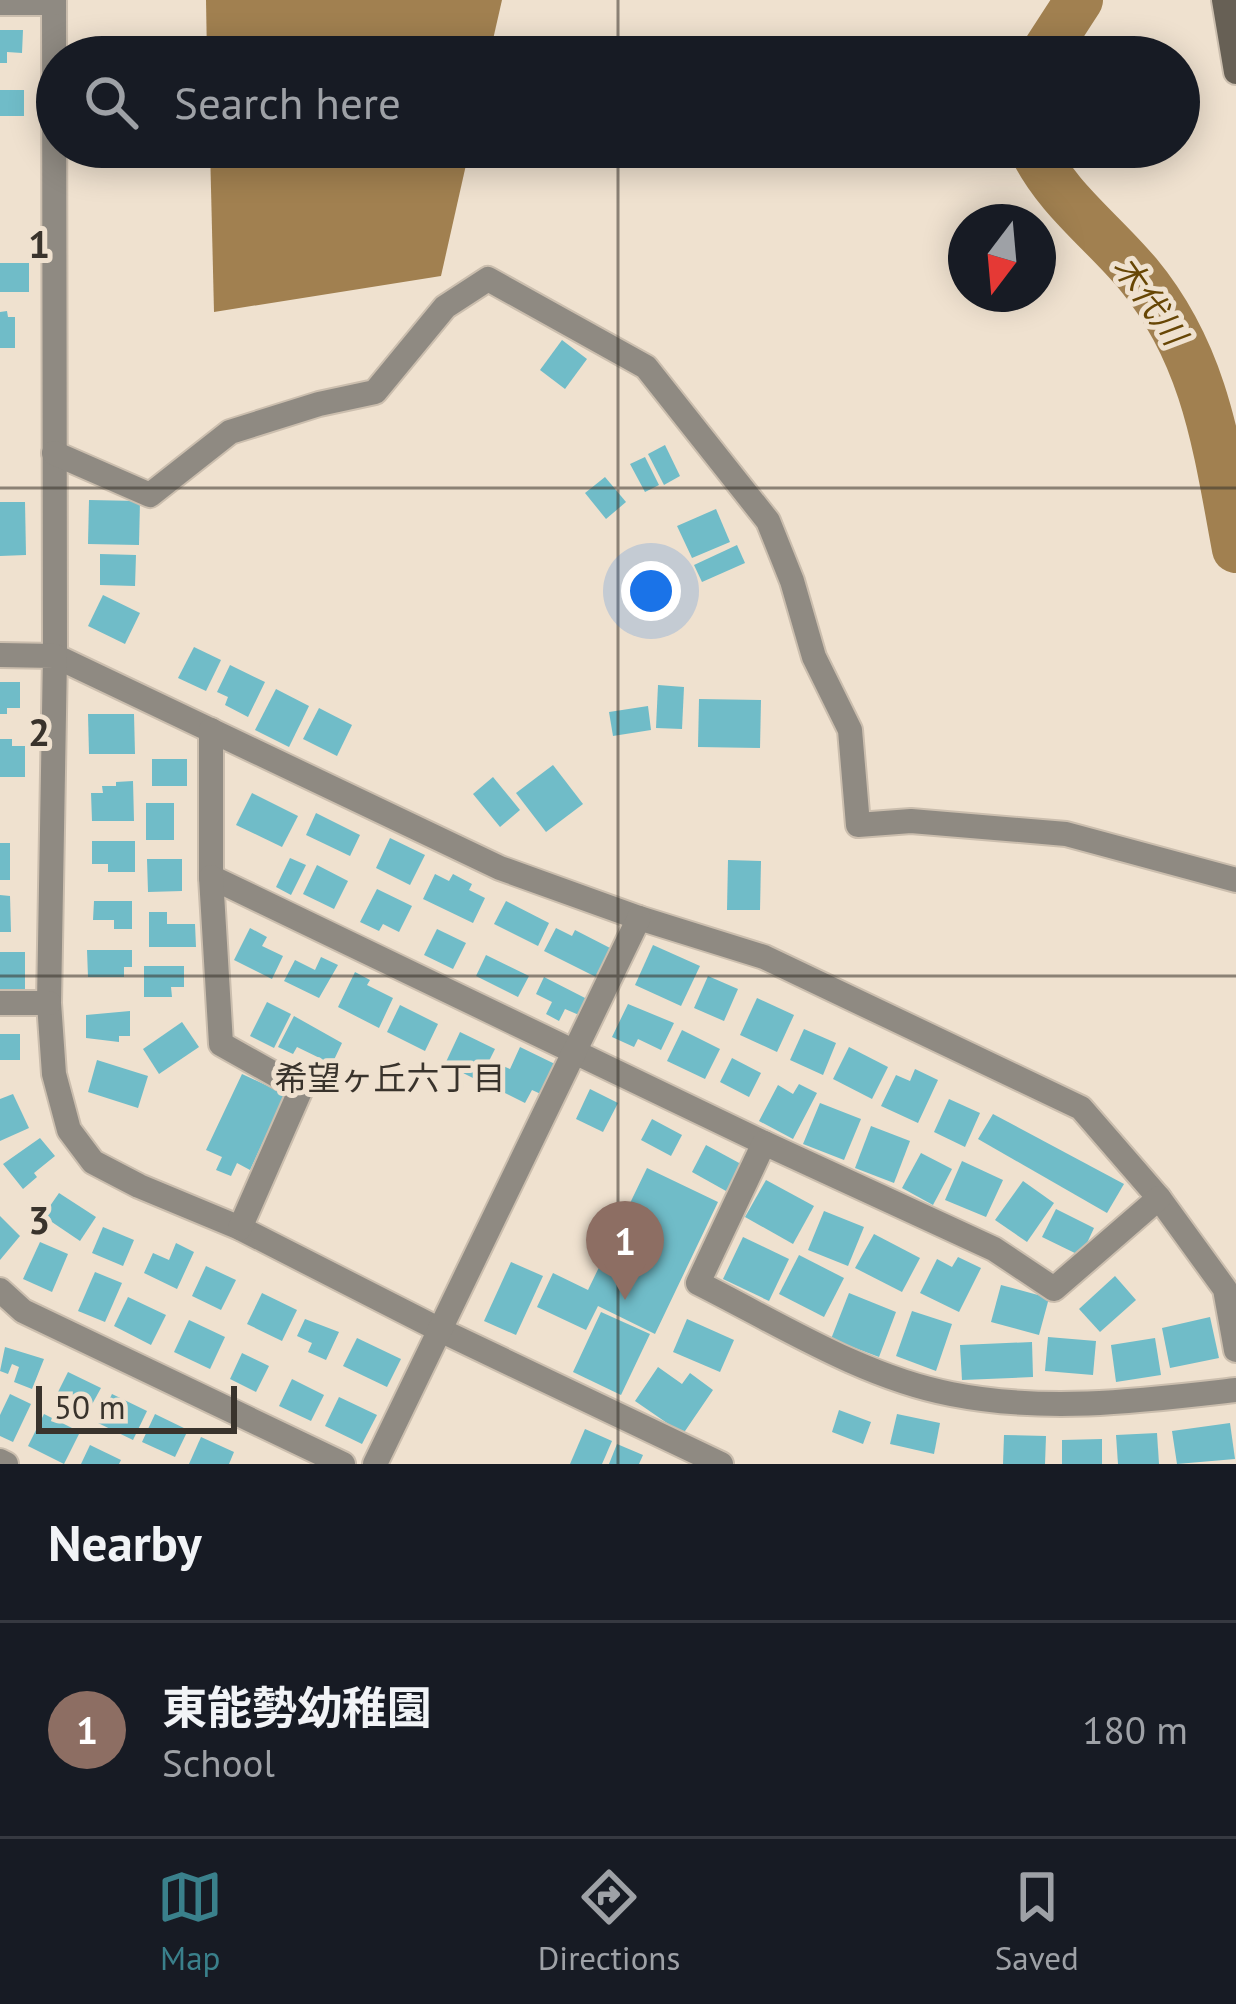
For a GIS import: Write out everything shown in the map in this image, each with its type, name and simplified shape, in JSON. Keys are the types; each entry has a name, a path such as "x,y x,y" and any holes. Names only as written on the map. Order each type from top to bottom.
{"main road":[{"path":"1224,0 1236,72"}],"street":[{"path":"0,3 54,1 54,36"},
{"path":"54,168 50,1003 61,1108 69,1130 93,1162 139,1186 240,1228 721,1464"},
{"path":"54,453 150,495 230,432 375,392 446,307 488,279 646,367 768,521 814,657 850,730 858,825 911,821 1066,834 1236,880"},
{"path":"0,656 55,656 500,868 639,919 764,957 1081,1108 1159,1198 1225,1288 1236,1350"},
{"path":"211,730 211,877 221,1044 301,1089 240,1228"},
{"path":"211,877 994,1249 1054,1289 1159,1198"},
{"path":"374,1464 639,919"},
{"path":"0,1003 50,1003"},
{"path":"764,1143 698,1283 874,1370 950,1394 1056,1406 1120,1404 1236,1390"},
{"path":"0,1290 23,1311 343,1464"}],"shaded area":[{"path":"206,0 502,0 494,36 207,36"},
{"path":"211,168 465,168 441,276 214,312"}],"building":[{"path":"0,30 23,30 22,53 7,52 7,63 0,63"},
{"path":"0,90 24,90 24,116 0,116"},
{"path":"0,263 29,263 29,292 0,292"},
{"path":"7,311 8,317 15,317 15,348 0,348 0,312"},
{"path":"562,340 587,359 565,389 540,370"},
{"path":"665,445 680,476 664,485 648,454"},
{"path":"645,457 659,485 645,492 630,464"},
{"path":"605,477 626,502 606,519 585,493"},
{"path":"89,500 140,501 139,545 88,544"},
{"path":"0,502 25,502 26,555 0,556"},
{"path":"716,509 730,542 692,558 677,526"},
{"path":"737,545 745,563 702,582 694,565"},
{"path":"100,554 136,555 135,586 100,585"},
{"path":"103,595 140,613 125,644 88,626"},
{"path":"194,647 221,660 206,691 178,678"},
{"path":"230,665 265,682 248,717 225,705 228,697 217,692"},
{"path":"0,682 20,682 20,708 7,708 7,714 0,714"},
{"path":"658,685 684,687 682,729 656,728"},
{"path":"276,689 309,706 289,747 255,730"},
{"path":"699,699 761,700 760,748 698,747"},
{"path":"648,706 651,730 613,736 609,712"},
{"path":"319,708 352,725 337,756 303,739"},
{"path":"88,714 134,714 135,754 89,754"},
{"path":"0,739 25,746 25,777 0,777"},
{"path":"152,759 187,759 187,786 152,786"},
{"path":"553,765 583,804 546,832 516,793"},
{"path":"493,777 520,810 500,827 473,794"},
{"path":"133,781 134,821 92,821 91,793 103,793 102,786 116,786 116,782"},
{"path":"252,793 298,816 282,847 236,825"},
{"path":"146,803 174,803 174,840 146,840"},
{"path":"316,813 360,835 350,856 306,835"},
{"path":"390,838 425,855 410,885 376,868"},
{"path":"92,841 135,841 135,872 108,872 108,864 92,864"},
{"path":"0,843 10,843 10,880 0,880"},
{"path":"290,858 306,865 291,895 276,887"},
{"path":"147,859 182,859 182,891 148,892"},
{"path":"728,860 761,861 760,910 727,910"},
{"path":"317,865 348,881 334,909 303,894"},
{"path":"435,874 449,881 453,874 485,898 473,923 423,899"},
{"path":"377,889 412,906 399,932 383,924 379,931 360,922"},
{"path":"0,895 10,896 11,932 0,932"},
{"path":"94,901 132,901 132,929 114,929 114,920 93,920"},
{"path":"506,901 549,923 538,946 494,924"},
{"path":"149,912 167,912 167,924 195,924 196,947 149,947"},
{"path":"250,928 267,937 262,946 283,956 272,979 234,960"},
{"path":"556,928 572,936 575,930 612,949 598,978 544,951"},
{"path":"437,929 466,943 453,969 424,955"},
{"path":"653,945 700,966 681,1006 635,985"},
{"path":"87,950 132,950 132,967 124,967 124,977 88,977"},
{"path":"0,952 25,952 25,990 0,990"},
{"path":"486,955 529,976 518,997 476,976"},
{"path":"321,957 338,965 319,998 284,981 295,960 315,970"},
{"path":"144,966 184,966 184,987 171,987 172,997 144,997"},
{"path":"355,972 370,980 367,985 393,998 379,1028 338,1007"},
{"path":"708,976 738,989 724,1021 694,1008"},
{"path":"544,977 587,999 579,1015 565,1009 559,1021 546,1014 552,1002 536,994"},
{"path":"757,998 794,1015 777,1052 740,1035"},
{"path":"267,1002 291,1014 274,1048 250,1036"},
{"path":"628,1004 674,1023 661,1050 638,1039 634,1047 612,1037"},
{"path":"400,1005 438,1024 425,1051 387,1032"},
{"path":"130,1011 130,1036 119,1036 119,1042 86,1038 86,1015"},
{"path":"294,1016 342,1043 332,1064 297,1047 293,1054 278,1047"},
{"path":"182,1022 199,1047 159,1074 143,1049"},
{"path":"804,1029 836,1043 823,1075 790,1060"},
{"path":"682,1030 720,1049 705,1079 667,1061"},
{"path":"460,1032 495,1049 479,1081 445,1064"},
{"path":"0,1034 20,1034 20,1060 0,1060"},
{"path":"520,1047 557,1065 543,1095 532,1090 525,1103 493,1087 503,1066 510,1069"},
{"path":"849,1047 888,1067 872,1099 833,1079"},
{"path":"732,1058 761,1073 749,1097 720,1082"},
{"path":"97,1060 148,1076 138,1108 88,1092"},
{"path":"915,1069 938,1080 918,1123 881,1106 896,1075 910,1081"},
{"path":"242,1074 285,1094 250,1170 237,1163 231,1176 216,1170 222,1157 206,1150"},
{"path":"799,1084 817,1093 793,1139 759,1121 778,1085 793,1094"},
{"path":"590,1089 618,1103 603,1132 576,1119"},
{"path":"13,1094 29,1128 0,1141 0,1099"},
{"path":"949,1099 980,1113 965,1147 934,1132"},
{"path":"820,1103 861,1119 844,1160 803,1144"},
{"path":"993,1114 1124,1184 1107,1213 978,1139"},
{"path":"652,1119 682,1135 671,1156 641,1140"},
{"path":"871,1126 910,1141 894,1183 855,1168"},
{"path":"40,1138 55,1156 23,1189 3,1164"},
{"path":"706,1145 741,1164 726,1191 692,1172"},
{"path":"921,1153 952,1169 933,1205 902,1188"},
{"path":"962,1161 1003,1180 986,1217 945,1200"},
{"path":"647,1168 718,1202 655,1334 598,1306 586,1330 537,1307 553,1273 588,1290"},
{"path":"766,1180 814,1206 793,1244 745,1217"},
{"path":"1023,1181 1054,1203 1027,1242 995,1220"},
{"path":"59,1193 96,1217 80,1241 43,1216"},
{"path":"1056,1209 1094,1228 1081,1256 1042,1237"},
{"path":"824,1211 864,1227 848,1266 808,1250"},
{"path":"0,1216 20,1236 0,1260"},
{"path":"103,1227 134,1240 123,1266 92,1253"},
{"path":"874,1234 920,1258 902,1292 855,1268"},
{"path":"743,1237 789,1259 769,1301 723,1279"},
{"path":"40,1242 68,1254 52,1292 23,1279"},
{"path":"176,1243 194,1252 177,1289 144,1273 153,1253 169,1260"},
{"path":"799,1255 844,1278 824,1317 779,1294"},
{"path":"958,1257 981,1268 959,1312 920,1293 937,1259 952,1267"},
{"path":"511,1262 543,1276 516,1335 484,1321"},
{"path":"206,1266 236,1280 221,1310 192,1296"},
{"path":"95,1272 122,1283 105,1322 78,1311"},
{"path":"1115,1276 1136,1300 1100,1332 1079,1309"},
{"path":"1001,1285 1049,1298 1039,1335 991,1322"},
{"path":"262,1293 297,1310 282,1341 247,1324"},
{"path":"849,1293 896,1312 879,1357 831,1339"},
{"path":"128,1297 166,1315 151,1345 114,1326"},
{"path":"912,1311 952,1324 936,1371 896,1356"},
{"path":"601,1312 650,1334 621,1395 573,1372"},
{"path":"1210,1317 1219,1358 1170,1368 1162,1328"},
{"path":"305,1319 339,1332 326,1360 308,1352 312,1343 297,1336"},
{"path":"687,1319 734,1340 720,1372 673,1352"},
{"path":"189,1320 225,1337 210,1369 174,1352"},
{"path":"1048,1337 1096,1341 1093,1375 1045,1371"},
{"path":"357,1338 401,1359 387,1387 343,1366"},
{"path":"1155,1338 1161,1375 1116,1382 1111,1345"},
{"path":"1032,1342 1033,1377 962,1380 960,1345"},
{"path":"5,1347 44,1359 32,1389 14,1382 19,1367 12,1364 8,1374 0,1371"},
{"path":"242,1353 269,1366 256,1392 230,1379"},
{"path":"658,1367 682,1384 690,1373 713,1390 683,1434 635,1401"},
{"path":"68,1372 101,1388 90,1408 58,1392"},
{"path":"292,1379 324,1395 311,1421 279,1406"},
{"path":"10,1394 31,1404 13,1442 0,1436 0,1415"},
{"path":"112,1394 147,1411 133,1440 98,1423"},
{"path":"339,1397 377,1415 362,1444 325,1426"},
{"path":"839,1410 871,1422 863,1444 832,1432"},
{"path":"44,1414 80,1432 64,1464 28,1446"},
{"path":"155,1414 188,1430 175,1457 142,1442"},
{"path":"897,1414 940,1423 934,1454 890,1444"},
{"path":"1230,1423 1235,1459 1177,1464 1172,1431"},
{"path":"585,1429 612,1441 602,1464 570,1464"},
{"path":"1157,1433 1159,1464 1118,1464 1116,1435"},
{"path":"1004,1435 1046,1436 1045,1464 1003,1464"},
{"path":"201,1437 234,1452 229,1464 189,1464"},
{"path":"1102,1439 1102,1464 1062,1464 1062,1440"},
{"path":"617,1444 643,1455 639,1464 609,1464"},
{"path":"90,1445 121,1460 119,1464 81,1464"}],"waterway":[{"name":"木代川","path":"1056,36 1079,0"},
{"name":"木代川","path":"1044,168 1138,274 1179,337 1205,404 1236,549"}],"place":[{"name":"東能勢幼稚園","path":"625,1300"}],"district":[{"name":"希望ヶ丘六丁目","path":"390,1078"}]}
